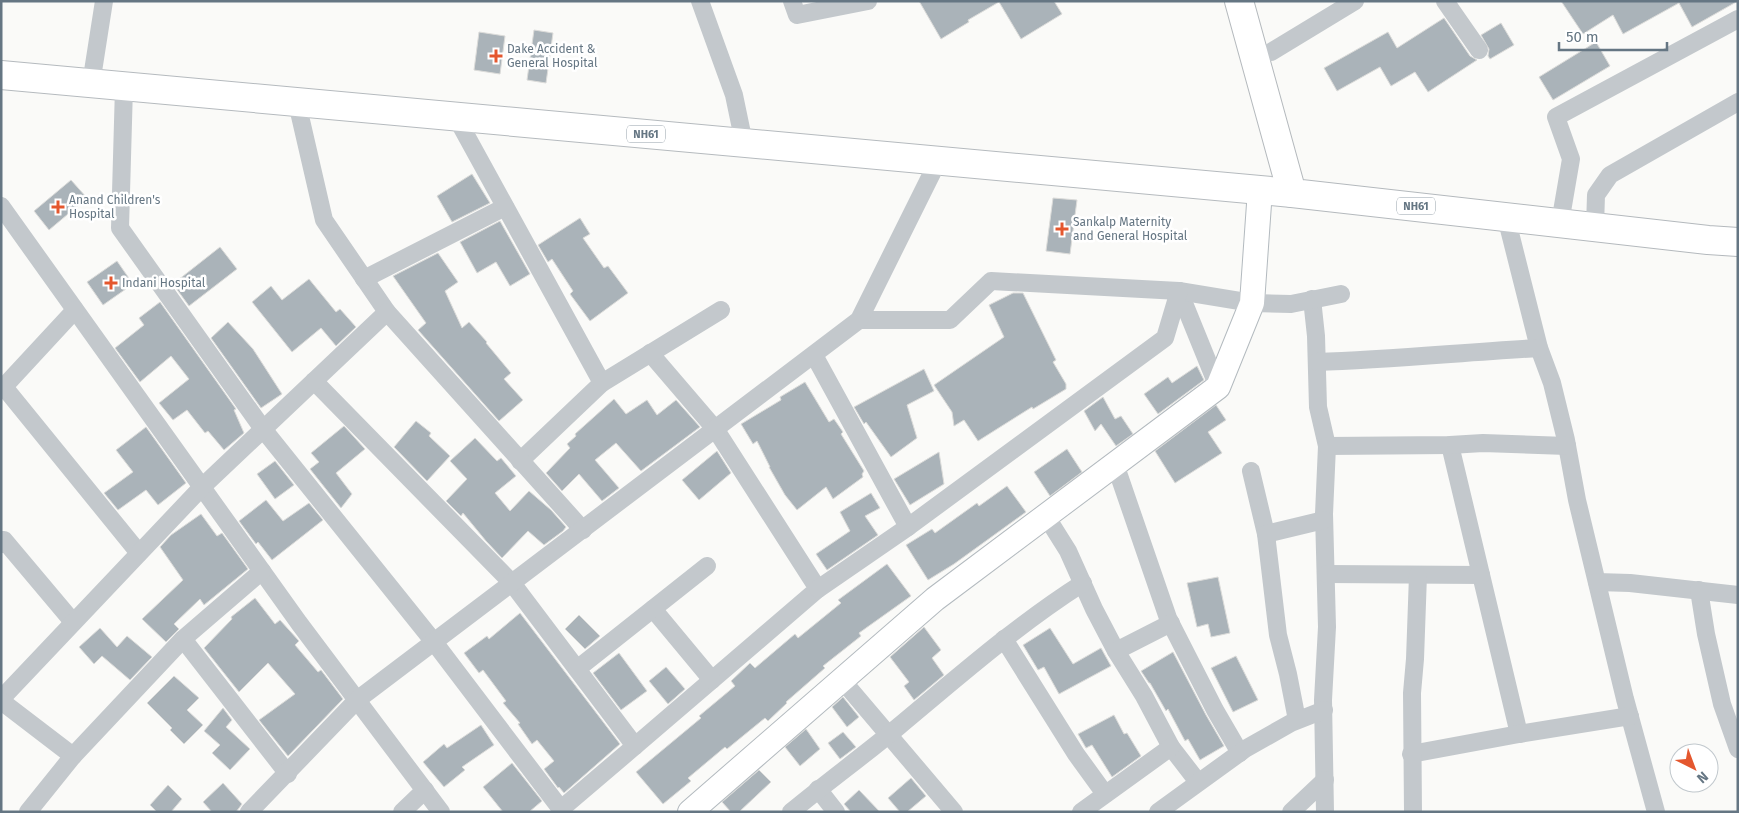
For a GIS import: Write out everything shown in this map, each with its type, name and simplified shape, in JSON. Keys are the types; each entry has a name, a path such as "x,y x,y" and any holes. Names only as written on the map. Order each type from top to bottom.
{"main road":[{"path":"1239,1 1292,193"},
{"name":"NH61","path":"1,76 1292,193 1738,242"}],"street":[{"path":"91,84 104,1"},
{"path":"700,1 734,95 744,143"},
{"path":"792,1 797,15 868,1"},
{"path":"1271,52 1355,1"},
{"path":"1445,1 1479,50"},
{"path":"1560,223 1571,159 1556,117 1738,19"},
{"path":"124,87 120,228 263,429 434,642 562,811 818,589 908,527 1165,338 1179,291"},
{"path":"297,102 324,220 387,312 583,530"},
{"path":"1595,227 1596,195 1610,176 1738,102"},
{"path":"456,117 602,383"},
{"path":"249,812 288,774 357,700 859,320 938,161"},
{"path":"698,809 935,599 1218,387 1252,303 1260,190"},
{"path":"1,206 262,571 441,812"},
{"path":"364,279 505,207"},
{"path":"1506,217 1539,348 1552,383 1567,446 1577,500 1630,716 1656,812"},
{"path":"859,320 950,320 990,281 1179,291 1252,303 1291,304 1341,294"},
{"path":"1179,291 1218,387"},
{"path":"1312,299 1318,407 1327,446 1324,520 1327,574 1324,710 1325,812"},
{"path":"75,310 3,388 139,553"},
{"path":"520,461 602,383 721,310"},
{"path":"73,756 3,693 202,487 387,312"},
{"path":"1317,362 1414,358 1493,350 1539,348"},
{"path":"650,353 716,430 818,589"},
{"path":"814,354 908,527"},
{"path":"314,381 512,584 635,746"},
{"path":"1327,446 1483,443 1567,446"},
{"path":"1450,445 1518,734"},
{"path":"1116,464 1170,623 1215,710 1240,753"},
{"path":"1251,471 1266,534 1278,635 1297,720"},
{"path":"1046,516 1068,551 1116,651 1144,696 1171,747 1198,782"},
{"path":"1266,534 1324,520"},
{"path":"2,540 73,622"},
{"path":"577,670 707,566"},
{"path":"28,812 73,756 183,638 262,571"},
{"path":"1327,574 1481,575"},
{"path":"1413,812 1411,754 1412,692 1418,575"},
{"path":"791,812 889,734 1004,638 1046,606 1083,582"},
{"path":"1597,582 1630,583 1738,595"},
{"path":"1699,590 1722,704 1734,726 1738,749"},
{"path":"653,609 712,680"},
{"path":"1116,651 1170,623"},
{"path":"183,638 288,774"},
{"path":"1004,638 1076,754 1105,794"},
{"path":"842,680 954,812"},
{"path":"1158,812 1240,753 1297,720 1324,710"},
{"path":"1411,754 1630,716"},
{"path":"1081,812 1171,747"},
{"path":"1291,812 1325,780"},
{"path":"402,812 424,790"},
{"path":"818,790 836,812"}],"building":[{"path":"919,1 1054,1 1062,14 1021,39 999,2 941,39"},
{"path":"1561,1 1738,1 1692,27 1679,3 1623,34 1613,15 1583,34"},
{"path":"1444,18 1470,56 1477,60 1428,92 1415,72 1391,86 1380,67 1337,91 1324,68 1388,32 1397,48"},
{"path":"1501,23 1514,45 1490,59 1488,56 1489,49 1481,35"},
{"path":"534,30 553,33 546,83 527,80"},
{"path":"479,32 505,36 500,74 474,70"},
{"path":"1596,42 1610,66 1553,100 1539,77"},
{"path":"472,174 490,203 452,222 437,196"},
{"path":"71,180 87,198 49,230 34,211"},
{"path":"1053,198 1077,200 1070,254 1046,251"},
{"path":"580,218 590,234 583,238 604,268 608,266 628,293 590,321 570,294 573,291 552,259 548,262 538,245"},
{"path":"500,221 530,274 510,286 496,262 477,273 460,242"},
{"path":"220,247 237,269 189,306 173,284"},
{"path":"438,253 458,282 445,291 462,328 469,322 487,342 511,373 504,379 523,400 499,421 418,330 426,323 393,276"},
{"path":"117,261 133,284 103,305 87,282"},
{"path":"309,279 336,312 340,309 356,327 336,346 321,328 292,352 252,302 271,286 282,300"},
{"path":"1013,293 1023,293 1056,360 1053,362 1066,384 1066,389 1033,409 1032,407 978,441 964,420 954,426 952,412 934,385 1004,337 989,305"},
{"path":"160,302 236,409 234,410 244,433 224,450 208,431 205,433 187,410 173,420 159,403 189,379 171,356 140,382 115,348 144,325 139,318"},
{"path":"228,322 253,349 282,394 261,408 211,338"},
{"path":"1197,366 1204,380 1158,414 1144,394 1168,377 1172,383"},
{"path":"924,369 934,391 907,405 917,438 891,457 866,422 864,424 854,407"},
{"path":"805,382 829,422 834,419 843,432 841,434 864,471 863,477 833,499 826,487 797,510 785,495 757,441 753,444 741,424 781,400 780,397"},
{"path":"1103,397 1115,419 1121,416 1133,434 1116,446 1101,424 1095,431 1084,411"},
{"path":"614,399 626,414 647,400 657,415 676,400 700,427 641,471 616,443 595,460 619,488 602,501 579,474 562,491 546,473 570,448 567,444 576,436 575,434"},
{"path":"1216,405 1226,420 1208,432 1222,453 1175,483 1155,451"},
{"path":"416,421 431,433 429,436 450,456 427,481 394,447"},
{"path":"344,426 365,449 336,473 352,494 341,508 310,469 319,462 311,453"},
{"path":"146,427 186,483 158,505 146,490 118,510 104,493 133,472 116,450"},
{"path":"475,438 497,461 501,458 516,476 495,493 510,511 529,491 551,510 566,527 563,531 544,545 528,531 502,558 463,513 461,516 446,501 467,479 450,461"},
{"path":"1067,449 1082,472 1050,496 1034,472"},
{"path":"717,451 731,473 699,500 682,480"},
{"path":"939,452 944,484 910,505 894,479"},
{"path":"275,461 294,485 275,499 257,474"},
{"path":"1007,486 1026,512 954,564 928,580 906,545 932,529 935,533 977,503 979,506"},
{"path":"871,493 880,508 865,516 878,535 827,570 816,554 850,531 840,512"},
{"path":"266,500 283,521 309,503 323,520 272,560 258,542 256,544 239,521"},
{"path":"201,514 217,536 222,533 248,569 204,605 200,599 174,624 179,629 166,642 142,619 183,580 160,547 171,535"},
{"path":"887,564 911,596 859,633 861,636 823,666 825,668 786,702 768,721 765,718 727,749 725,747 688,778 691,781 663,804 636,772 701,718 699,716 735,686 731,681 750,663 755,668 795,634 798,638 841,603 838,600"},
{"path":"1218,577 1230,633 1211,637 1208,624 1197,627 1187,583"},
{"path":"255,598 275,624 280,620 299,641 295,645 318,672 321,670 343,699 288,756 259,720 295,694 268,663 239,692 204,648 232,619 231,617"},
{"path":"520,613 620,744 564,793 544,769 554,761 537,740 532,744 518,724 520,723 503,703 506,701 483,670 479,673 464,653 487,636 489,639"},
{"path":"579,615 600,636 585,649 565,629"},
{"path":"924,627 941,650 932,658 944,675 914,700 904,686 909,682 890,657"},
{"path":"100,628 117,647 127,636 152,657 130,680 102,656 94,664 79,647"},
{"path":"1050,628 1073,664 1101,648 1111,666 1059,694 1044,667 1038,670 1023,645"},
{"path":"1173,652 1224,746 1200,760 1188,739 1185,741 1168,709 1166,711 1141,671"},
{"path":"619,653 647,691 621,710 593,673"},
{"path":"1236,656 1258,700 1233,712 1211,668"},
{"path":"666,667 685,689 668,704 649,681"},
{"path":"174,676 199,698 187,710 203,725 184,744 170,730 172,728 147,703"},
{"path":"843,697 859,717 847,727 832,707"},
{"path":"223,708 232,720 226,727 250,749 230,770 212,753 220,745 204,731"},
{"path":"1114,715 1124,734 1127,733 1141,756 1112,777 1092,745 1086,748 1078,734"},
{"path":"481,725 494,745 462,767 465,770 444,787 423,762 444,744 447,748"},
{"path":"806,729 820,749 800,766 785,747"},
{"path":"843,732 856,747 840,759 828,743"},
{"path":"512,763 542,801 529,812 503,812 483,787"},
{"path":"759,770 771,782 739,812 731,812 722,802"},
{"path":"911,778 926,796 907,812 900,812 888,798"},
{"path":"223,783 242,804 236,812 212,812 203,802"},
{"path":"168,785 182,799 171,812 157,812 150,805"},
{"path":"859,790 880,812 851,812 844,804"}],"place":[{"name":"Dake Accident & General Hospital","path":"496,56"},
{"name":"Anand Children's Hospital","path":"58,207"},
{"name":"Sankalp Maternity and General Hospital","path":"1062,229"},
{"name":"Indani Hospital","path":"111,283"}]}
